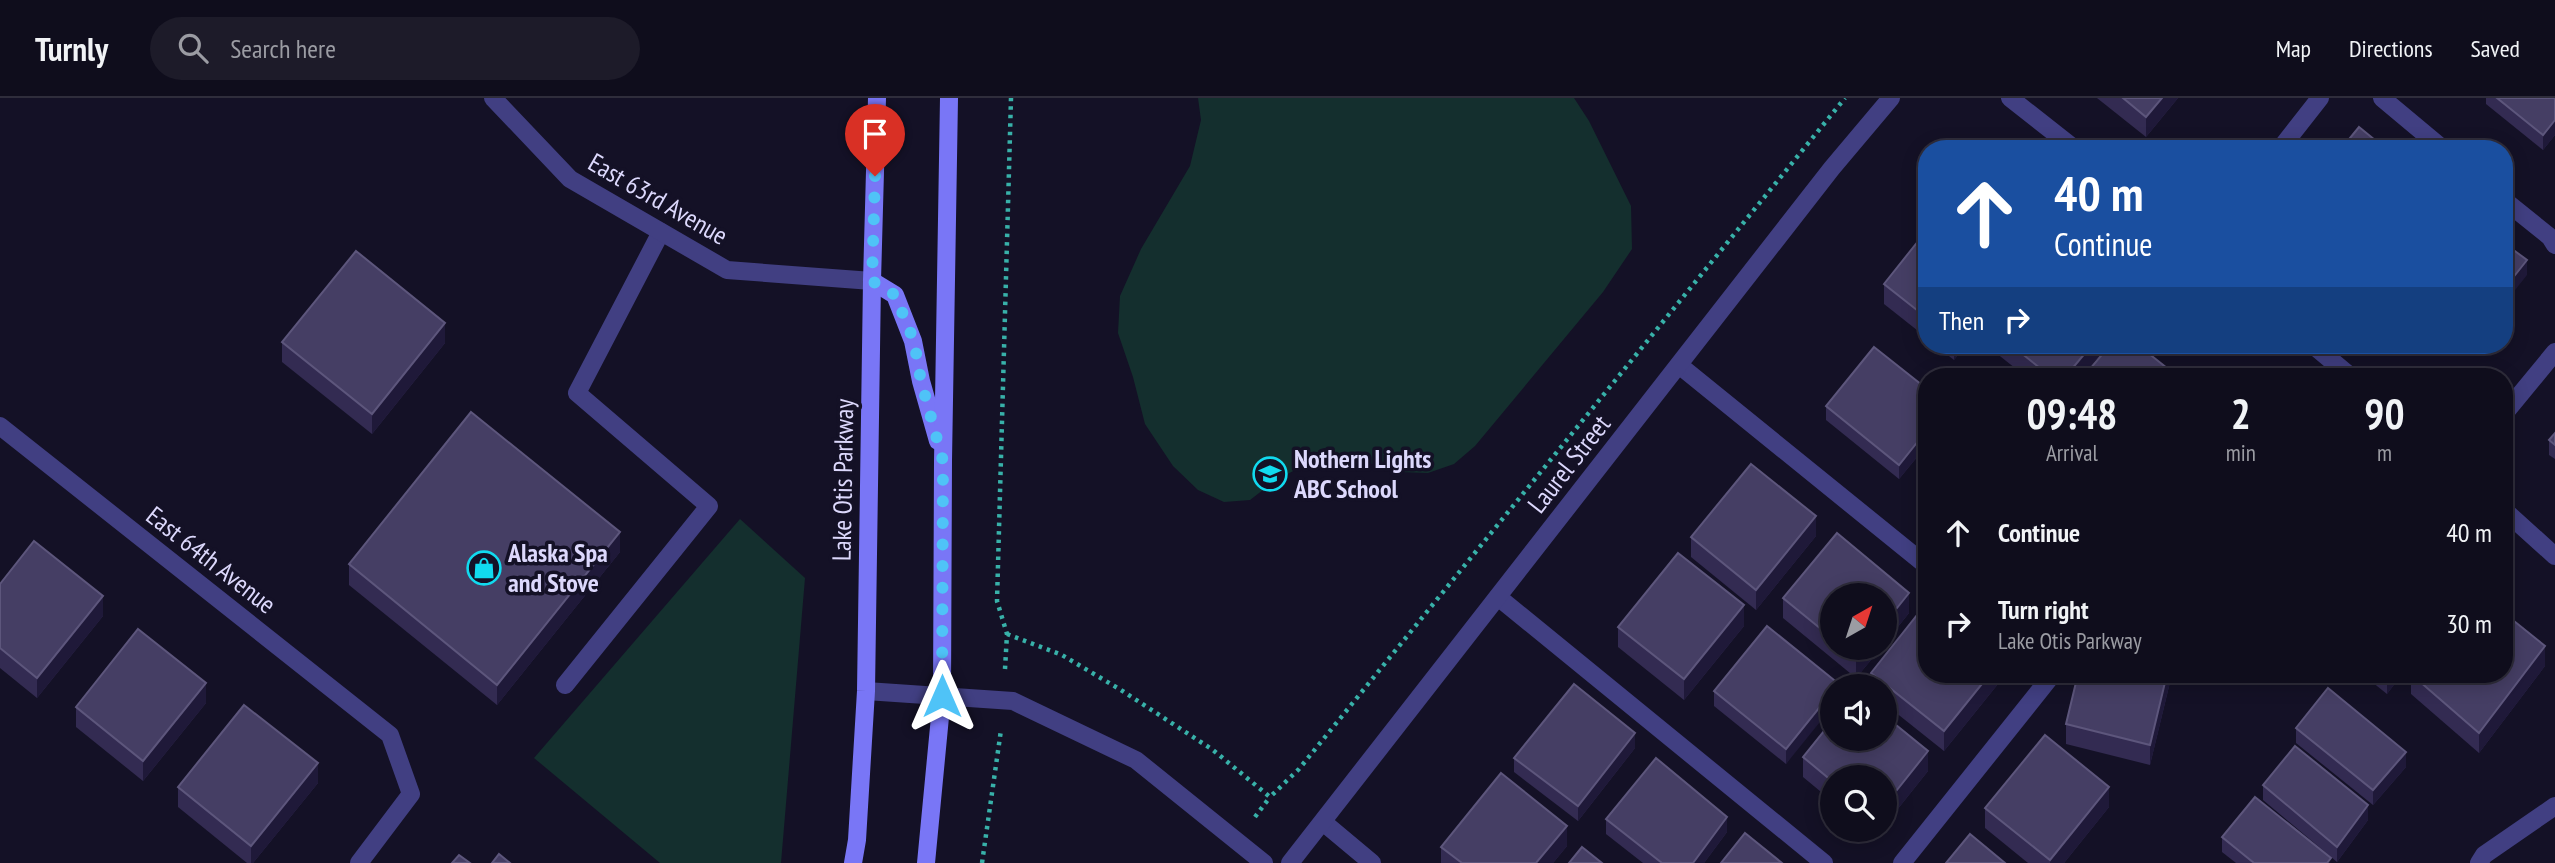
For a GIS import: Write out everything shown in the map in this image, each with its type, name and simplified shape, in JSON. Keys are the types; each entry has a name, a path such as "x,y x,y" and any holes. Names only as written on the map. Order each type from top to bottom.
{"main road":[{"name":"Lake Otis Parkway","path":"853,863 857,840 866,691 877,98"},
{"path":"926,863 942,696 949,98"},
{"path":"872,281 895,295 909,330 943,461"}],"street":[{"name":"East 63rd Avenue","path":"493,98 570,180 727,270 872,281"},
{"name":"Laurel Street","path":"1290,863 1832,168 1891,98"},
{"path":"2010,98 2064,140"},
{"path":"2287,140 2320,98"},
{"path":"2382,98 2432,140"},
{"path":"2513,207 2550,237 2555,245"},
{"path":"565,685 709,506 577,393 662,232"},
{"path":"2513,403 2555,352"},
{"path":"2324,354 2340,368"},
{"path":"1679,365 1918,559"},
{"name":"East 64th Avenue","path":"0,426 390,735 411,794 359,863"},
{"path":"2513,518 2555,556"},
{"path":"1498,597 1824,863"},
{"path":"1902,863 2046,683"},
{"path":"866,691 1013,701 1136,760 1264,863"},
{"path":"2479,863 2484,855 2555,806"},
{"path":"1323,822 1372,863"}],"path":[{"path":"982,863 1001,732 1007,634 997,601 1011,98"},
{"path":"1007,634 1062,656 1121,690 1213,750 1270,797 1299,769 1479,551 1845,98"}],"green space":[{"path":"1198,98 1574,98 1589,121 1631,206 1632,249 1603,292 1475,446 1454,464 1428,473 1400,472 1341,455 1318,458 1276,480 1250,500 1224,502 1198,490 1173,466 1145,424 1118,333 1120,296 1141,249 1190,166 1201,120"},
{"path":"740,519 805,578 781,863 660,863 534,758"}],"building":[{"path":"2123,98 2162,98 2146,117"},
{"path":"2497,98 2555,98 2555,120 2543,135"},
{"path":"2359,127 2375,140 2348,140"},
{"path":"1918,241 1918,311 1884,284"},
{"path":"2513,250 2527,260 2513,278"},
{"path":"356,251 445,323 372,414 282,342"},
{"path":"1874,347 1918,382 1918,441 1899,465 1826,406"},
{"path":"2022,354 2084,354 2073,368 2040,368"},
{"path":"2102,354 2149,354 2167,368 2091,368"},
{"name":"Alaska Spa and Stove","path":"471,412 620,532 497,685 349,564"},
{"path":"2555,433 2555,445 2549,440"},
{"path":"1751,464 1816,516 1756,590 1691,537"},
{"path":"1837,533 1897,583 1820,583 1820,628 1783,598"},
{"path":"34,541 103,596 37,678 0,648 0,584"},
{"path":"1678,553 1744,605 1684,679 1618,627"},
{"path":"1897,583 1909,593 1897,608"},
{"path":"1918,614 1918,683 1983,683 1944,731 1897,694 1897,674 1872,674 1881,660 1897,660 1897,640"},
{"path":"2513,620 2545,646 2479,733 2421,683 2513,683"},
{"path":"1767,626 1827,674 1820,674 1820,707 1786,749 1714,691"},
{"path":"138,629 206,683 143,761 76,707"},
{"path":"2076,683 2165,683 2150,745 2066,724"},
{"path":"1574,684 1635,733 1578,806 1514,758"},
{"path":"2328,688 2406,752 2373,790 2296,728"},
{"path":"244,705 318,763 251,846 178,787"},
{"path":"1897,726 1928,751 1897,790 1897,765 1820,765 1820,771 1803,757 1820,736 1820,751 1897,751"},
{"path":"2045,735 2109,787 2050,860 1985,808"},
{"path":"2295,746 2368,805 2337,847 2263,785"},
{"path":"1656,758 1727,817 1693,863 1662,863 1606,819"},
{"path":"1501,773 1567,826 1536,863 1462,863 1441,847"},
{"path":"2255,797 2331,858 2327,863 2254,863 2222,837"},
{"path":"1745,833 1782,863 1721,863"},
{"path":"1970,834 2005,863 1946,863"},
{"path":"1582,847 1602,863 1569,863"},
{"path":"499,854 510,863 492,863"},
{"path":"459,855 470,863 452,863"}],"place":[{"name":"Nothern Lights ABC School","path":"1270,474"},
{"name":"Alaska Spa and Stove","path":"484,568"}],"route":[{"path":"875,176 872,281 895,295 914,341 921,381 943,461 942,696"}]}
